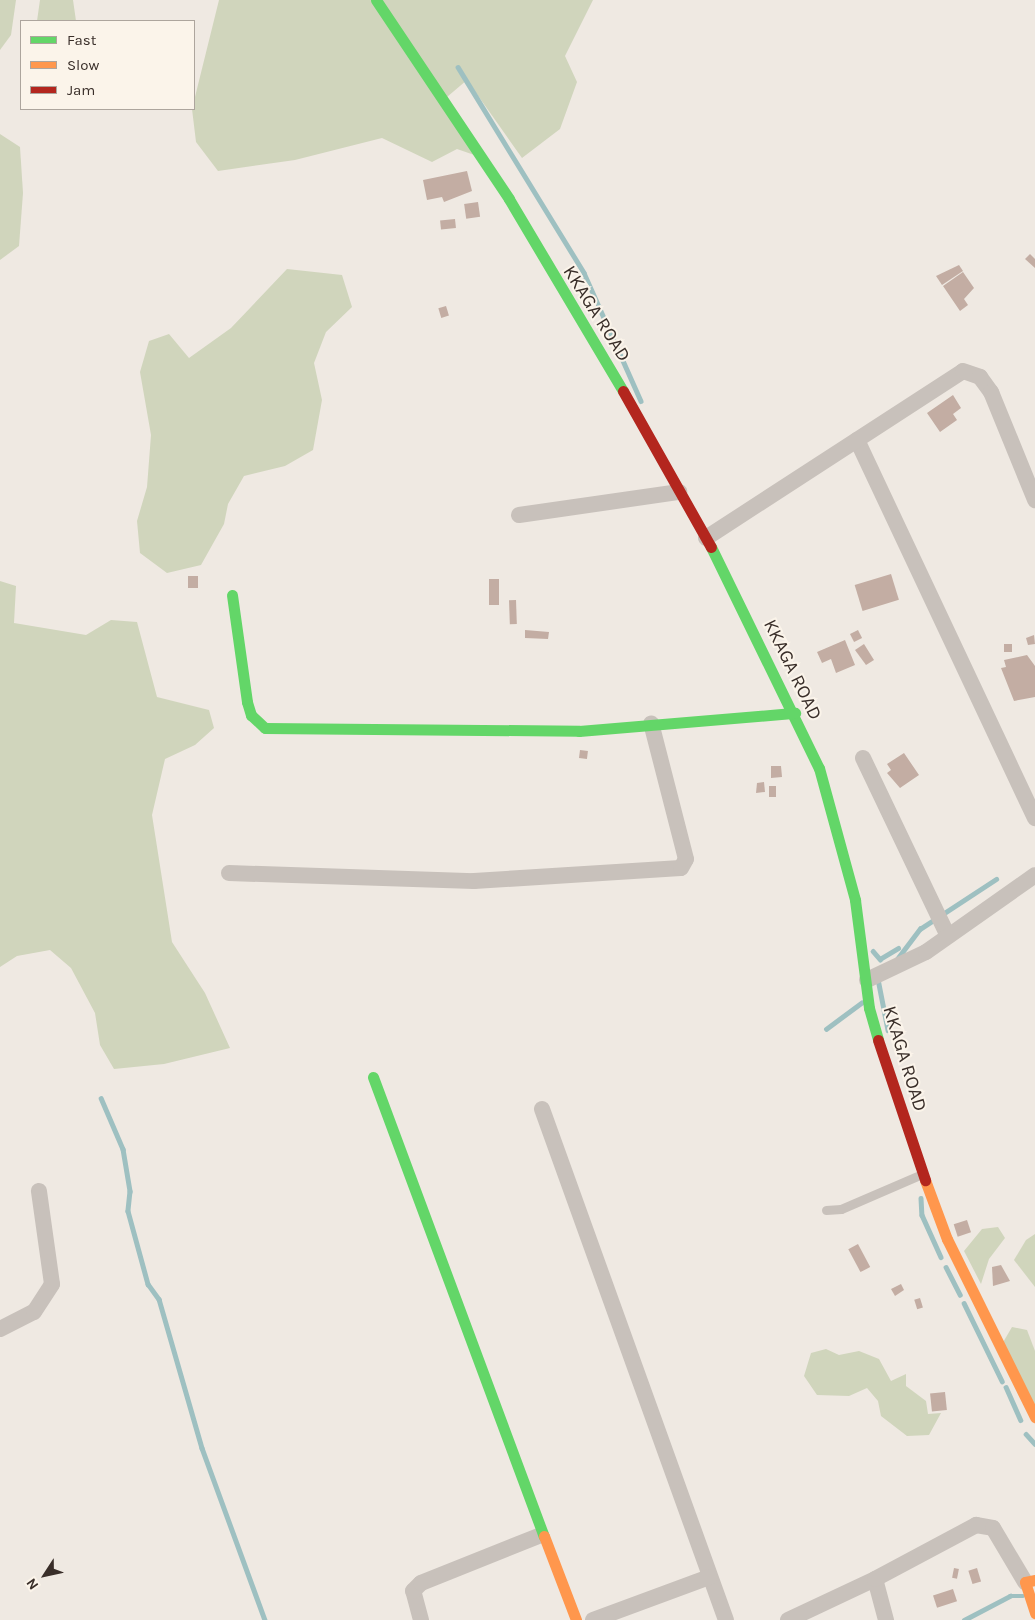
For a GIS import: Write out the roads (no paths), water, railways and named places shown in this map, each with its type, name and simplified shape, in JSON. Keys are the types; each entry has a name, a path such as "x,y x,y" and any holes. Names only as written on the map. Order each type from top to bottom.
{"street":[{"name":"KKAGA ROAD","path":"376,0 509,199 706,538 795,713 819,768 855,900 867,980 869,1008 922,1174 947,1239 1035,1417"},
{"path":"706,538 963,371 971,371 991,392 1035,500"},
{"path":"857,440 1035,818"},
{"path":"518,515 679,492"},
{"path":"232,595 247,702 251,715 265,728 475,733 579,731 651,723 795,713"},
{"path":"229,873 474,881 680,868 686,859 651,723"},
{"path":"863,758 948,936"},
{"path":"867,980 926,952 1035,875"},
{"path":"373,1077 541,1535 576,1620"},
{"path":"542,1109 620,1319 709,1578 726,1620"},
{"path":"0,1329 34,1312 52,1284 39,1191"},
{"path":"788,1620 875,1579 984,1523 993,1528 1030,1581 1035,1613"},
{"path":"421,1620 413,1591 421,1583 541,1535"},
{"path":"594,1620 709,1578"},
{"path":"875,1579 886,1620"}],"lane":[{"path":"826,1210 841,1209 922,1174"}],"waterway":[{"path":"458,67 584,273 641,401"},
{"path":"897,959 920,929 996,879"},
{"path":"873,951 880,959 898,948"},
{"path":"878,979 888,1030"},
{"path":"826,1029 861,1003"},
{"path":"101,1098 123,1149 130,1191 128,1211 148,1284 159,1299 202,1448 265,1620"},
{"path":"921,1198 922,1215 941,1257"},
{"path":"946,1267 960,1295"},
{"path":"964,1303 1002,1381"},
{"path":"1006,1387 1021,1420"},
{"path":"1026,1434 1035,1444"},
{"path":"964,1620 1010,1596 1023,1596"}]}
